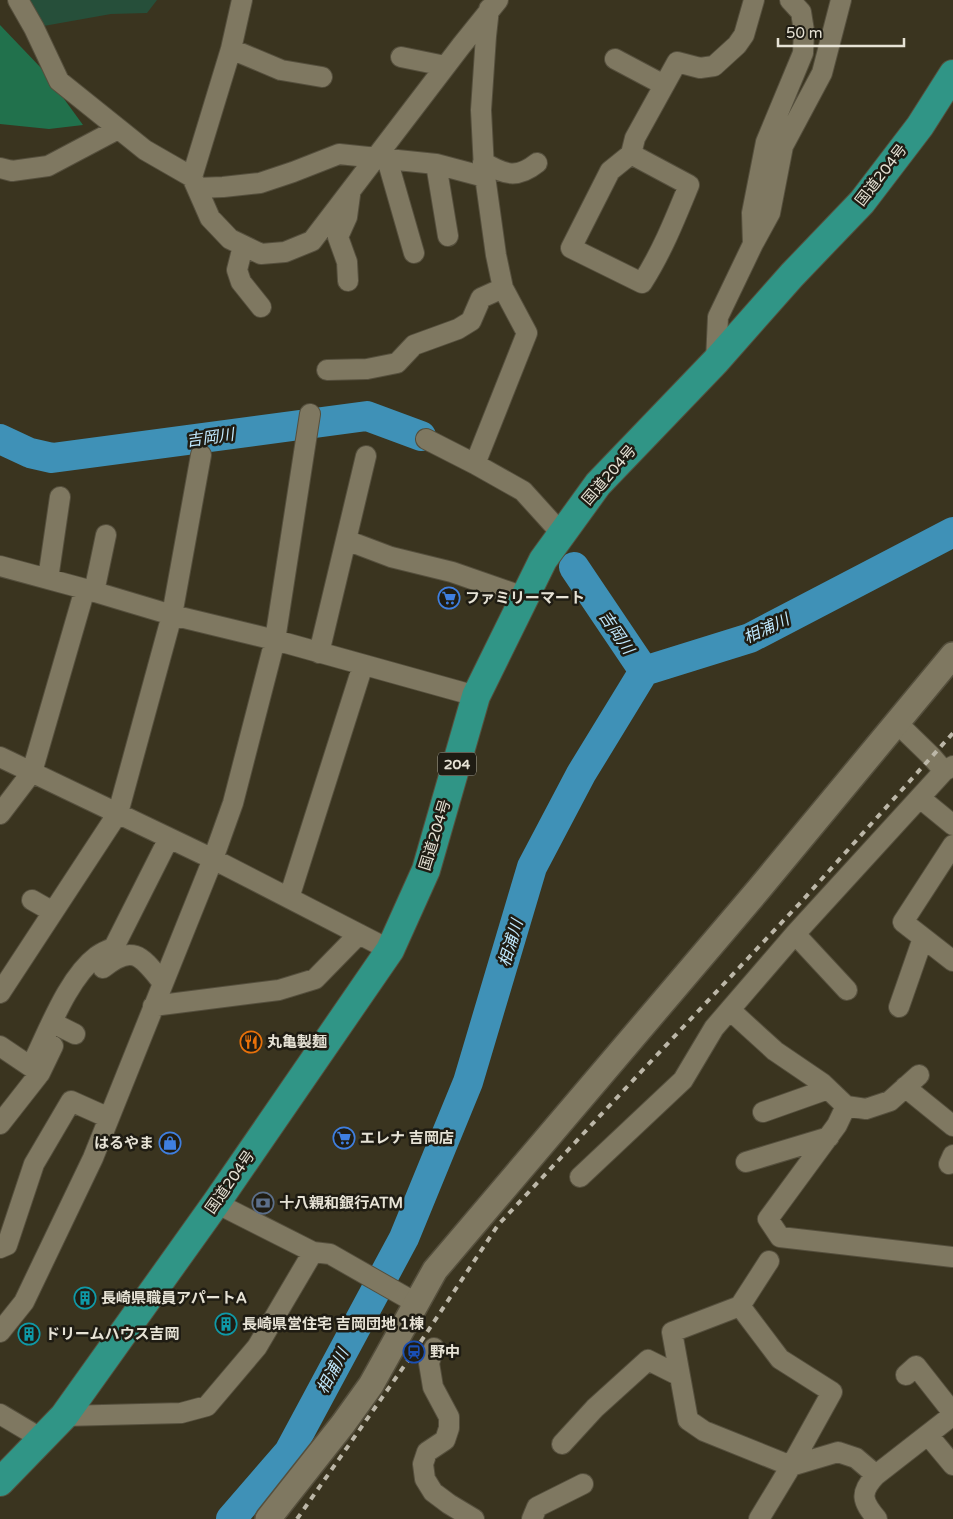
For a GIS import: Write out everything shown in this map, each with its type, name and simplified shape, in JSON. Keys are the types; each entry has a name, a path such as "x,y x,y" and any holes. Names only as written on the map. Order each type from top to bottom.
{"highway":[{"name":"国道204号","path":"0,1482 64,1416 216,1203 390,950 426,870 476,696 543,560 598,484 716,361 792,276 862,202 920,126 953,74"}],"street":[{"path":"18,0 34,28 59,81 146,150 194,182 210,218 230,239 261,254 285,252 312,242 351,190 381,159 445,66 492,3"},
{"path":"194,182 231,49 242,0"},
{"path":"631,154 689,185 655,263 642,284 571,248 610,171 631,154 635,138 677,62 700,68 714,66 737,45 744,35 754,0"},
{"path":"753,244 752,213 766,142 804,53 804,31 801,12 790,0"},
{"path":"716,361 718,317 770,213 783,146 822,73 841,0"},
{"path":"474,464 527,332 503,288 496,255 484,170 482,110 486,36 492,3"},
{"path":"231,49 281,70 322,77"},
{"path":"401,57 445,66"},
{"path":"615,59 664,85"},
{"path":"0,168 12,171 48,166 118,129"},
{"path":"194,182 260,183 339,154 513,174 527,171 537,163"},
{"path":"381,159 414,253"},
{"path":"436,164 450,226"},
{"path":"348,281 347,262 338,237 347,217 351,190"},
{"path":"243,246 237,270 241,282 260,307"},
{"path":"327,370 367,369 397,363 414,345 458,329 471,321 481,298 503,288"},
{"path":"0,1332 24,1302 93,1158 213,859 232,803 275,640 310,414"},
{"path":"426,439 523,491 562,534"},
{"path":"0,993 118,813 172,616 201,456"},
{"path":"319,653 366,456"},
{"path":"48,579 60,497"},
{"path":"0,814 32,772 106,535"},
{"path":"346,540 391,556 452,572 524,597"},
{"path":"0,566 90,590 172,616 275,640 476,696"},
{"path":"268,1519 343,1424 371,1385 406,1297 435,1270 759,890 953,655"},
{"path":"289,898 363,665"},
{"path":"580,1177 611,1150 683,1080 714,1028 795,934 920,798 950,769 932,756 896,722"},
{"path":"0,757 213,859 390,950"},
{"path":"920,798 953,825"},
{"path":"38,1066 58,1009 85,968 97,956 114,947 169,838"},
{"path":"953,845 903,922 953,961"},
{"path":"32,900 53,912"},
{"path":"153,1006 280,990 315,979 359,934"},
{"path":"795,934 847,990"},
{"path":"899,1007 923,938"},
{"path":"0,1124 38,1066 68,1031 79,994 102,969 117,957 132,955 142,959 163,983"},
{"path":"730,1010 775,1051 822,1083 846,1106 866,1109 890,1102 912,1081 953,1126"},
{"path":"0,1046 38,1066"},
{"path":"763,1112 828,1089"},
{"path":"0,1248 7,1245 34,1164 71,1102 109,1118"},
{"path":"846,1106 829,1138 768,1220 780,1237 953,1257"},
{"path":"746,1162 829,1138"},
{"path":"216,1203 322,1253 406,1297"},
{"path":"64,1416 181,1413 207,1406 257,1347 322,1253"},
{"path":"769,1261 740,1306 672,1332 688,1420 704,1431 791,1466 838,1452 856,1458 876,1475"},
{"path":"740,1306 780,1359 832,1392 759,1519"},
{"path":"434,1348 429,1363 433,1387 449,1417 449,1428 445,1440 427,1452 423,1464 425,1480 433,1492 474,1519"},
{"path":"562,1444 595,1408 648,1360 680,1376"},
{"path":"877,1519 869,1509 864,1496 867,1484 953,1414 916,1366 906,1375"},
{"path":"0,1414 42,1439"},
{"path":"928,1435 953,1465"},
{"path":"532,1519 538,1507 583,1484"}],"green space":[{"path":"27,0 157,0 147,13 111,14 38,27"},
{"path":"0,25 43,70 83,125 49,129 0,124"}],"waterway":[{"name":"吉岡川","path":"0,439 30,453 52,458 367,416 421,436"},
{"name":"相浦川","path":"231,1519 289,1452 404,1238 468,1082 532,867 581,774 644,671 750,638 953,532"},
{"name":"吉岡川","path":"574,567 644,671"}],"railway":[{"path":"297,1519 414,1352 498,1225 801,902 953,733"}],"place":[{"name":"ファミリーマート","path":"449,598"},
{"name":"丸亀製麺","path":"251,1042"},
{"name":"エレナ 吉岡店","path":"344,1138"},
{"name":"はるやま","path":"170,1143"},
{"name":"十八親和銀行ATM","path":"263,1203"},
{"name":"長崎県職員アパートA","path":"85,1298"},
{"name":"長崎県営住宅 吉岡団地 1棟","path":"226,1324"},
{"name":"ドリームハウス吉岡","path":"29,1334"},
{"name":"野中","path":"414,1352"}]}
